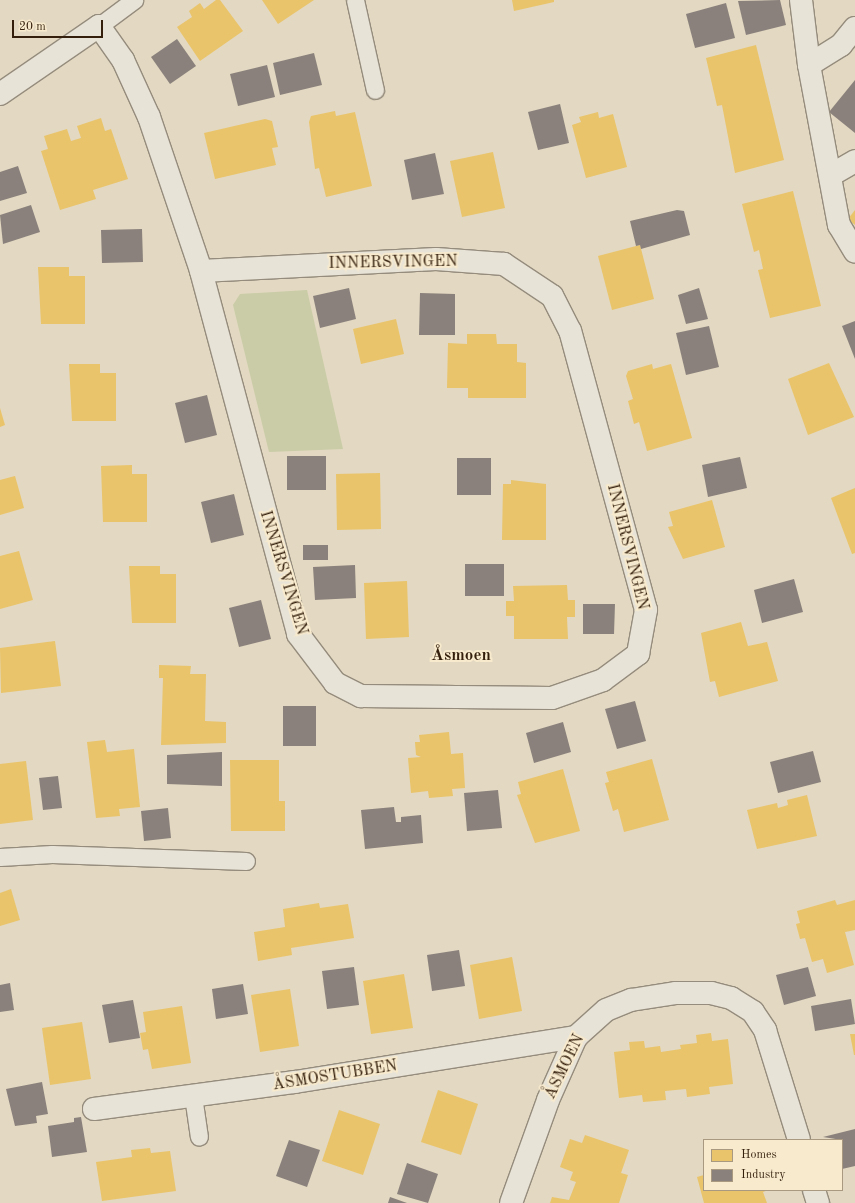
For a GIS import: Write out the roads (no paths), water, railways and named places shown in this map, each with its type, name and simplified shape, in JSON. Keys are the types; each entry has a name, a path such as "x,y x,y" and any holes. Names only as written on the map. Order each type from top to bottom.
{"street":[{"path":"801,0 809,65 839,225 855,252"},
{"path":"0,94 99,26"},
{"name":"INNERSVINGEN","path":"99,26 123,60 149,117 201,271 298,634 335,683 361,696 552,698 603,680 638,654 646,610 570,332 552,296 504,264 436,259 201,271"},
{"path":"809,65 841,45 855,28"},
{"path":"830,175 855,161"},
{"name":"ÅSMOEN","path":"511,1203 548,1100 576,1038 606,1010 631,1000 676,993 731,998 753,1012 765,1030 799,1139"},
{"name":"ÅSMOSTUBBEN","path":"94,1109 193,1096 576,1038"},
{"path":"814,1191 818,1203"}],"lane":[{"path":"99,26 134,0"},
{"path":"355,0 375,90"},
{"path":"0,857 52,854 246,861"},
{"path":"193,1096 199,1137"}],"district":[{"name":"Åsmoen","path":"461,656"}]}
